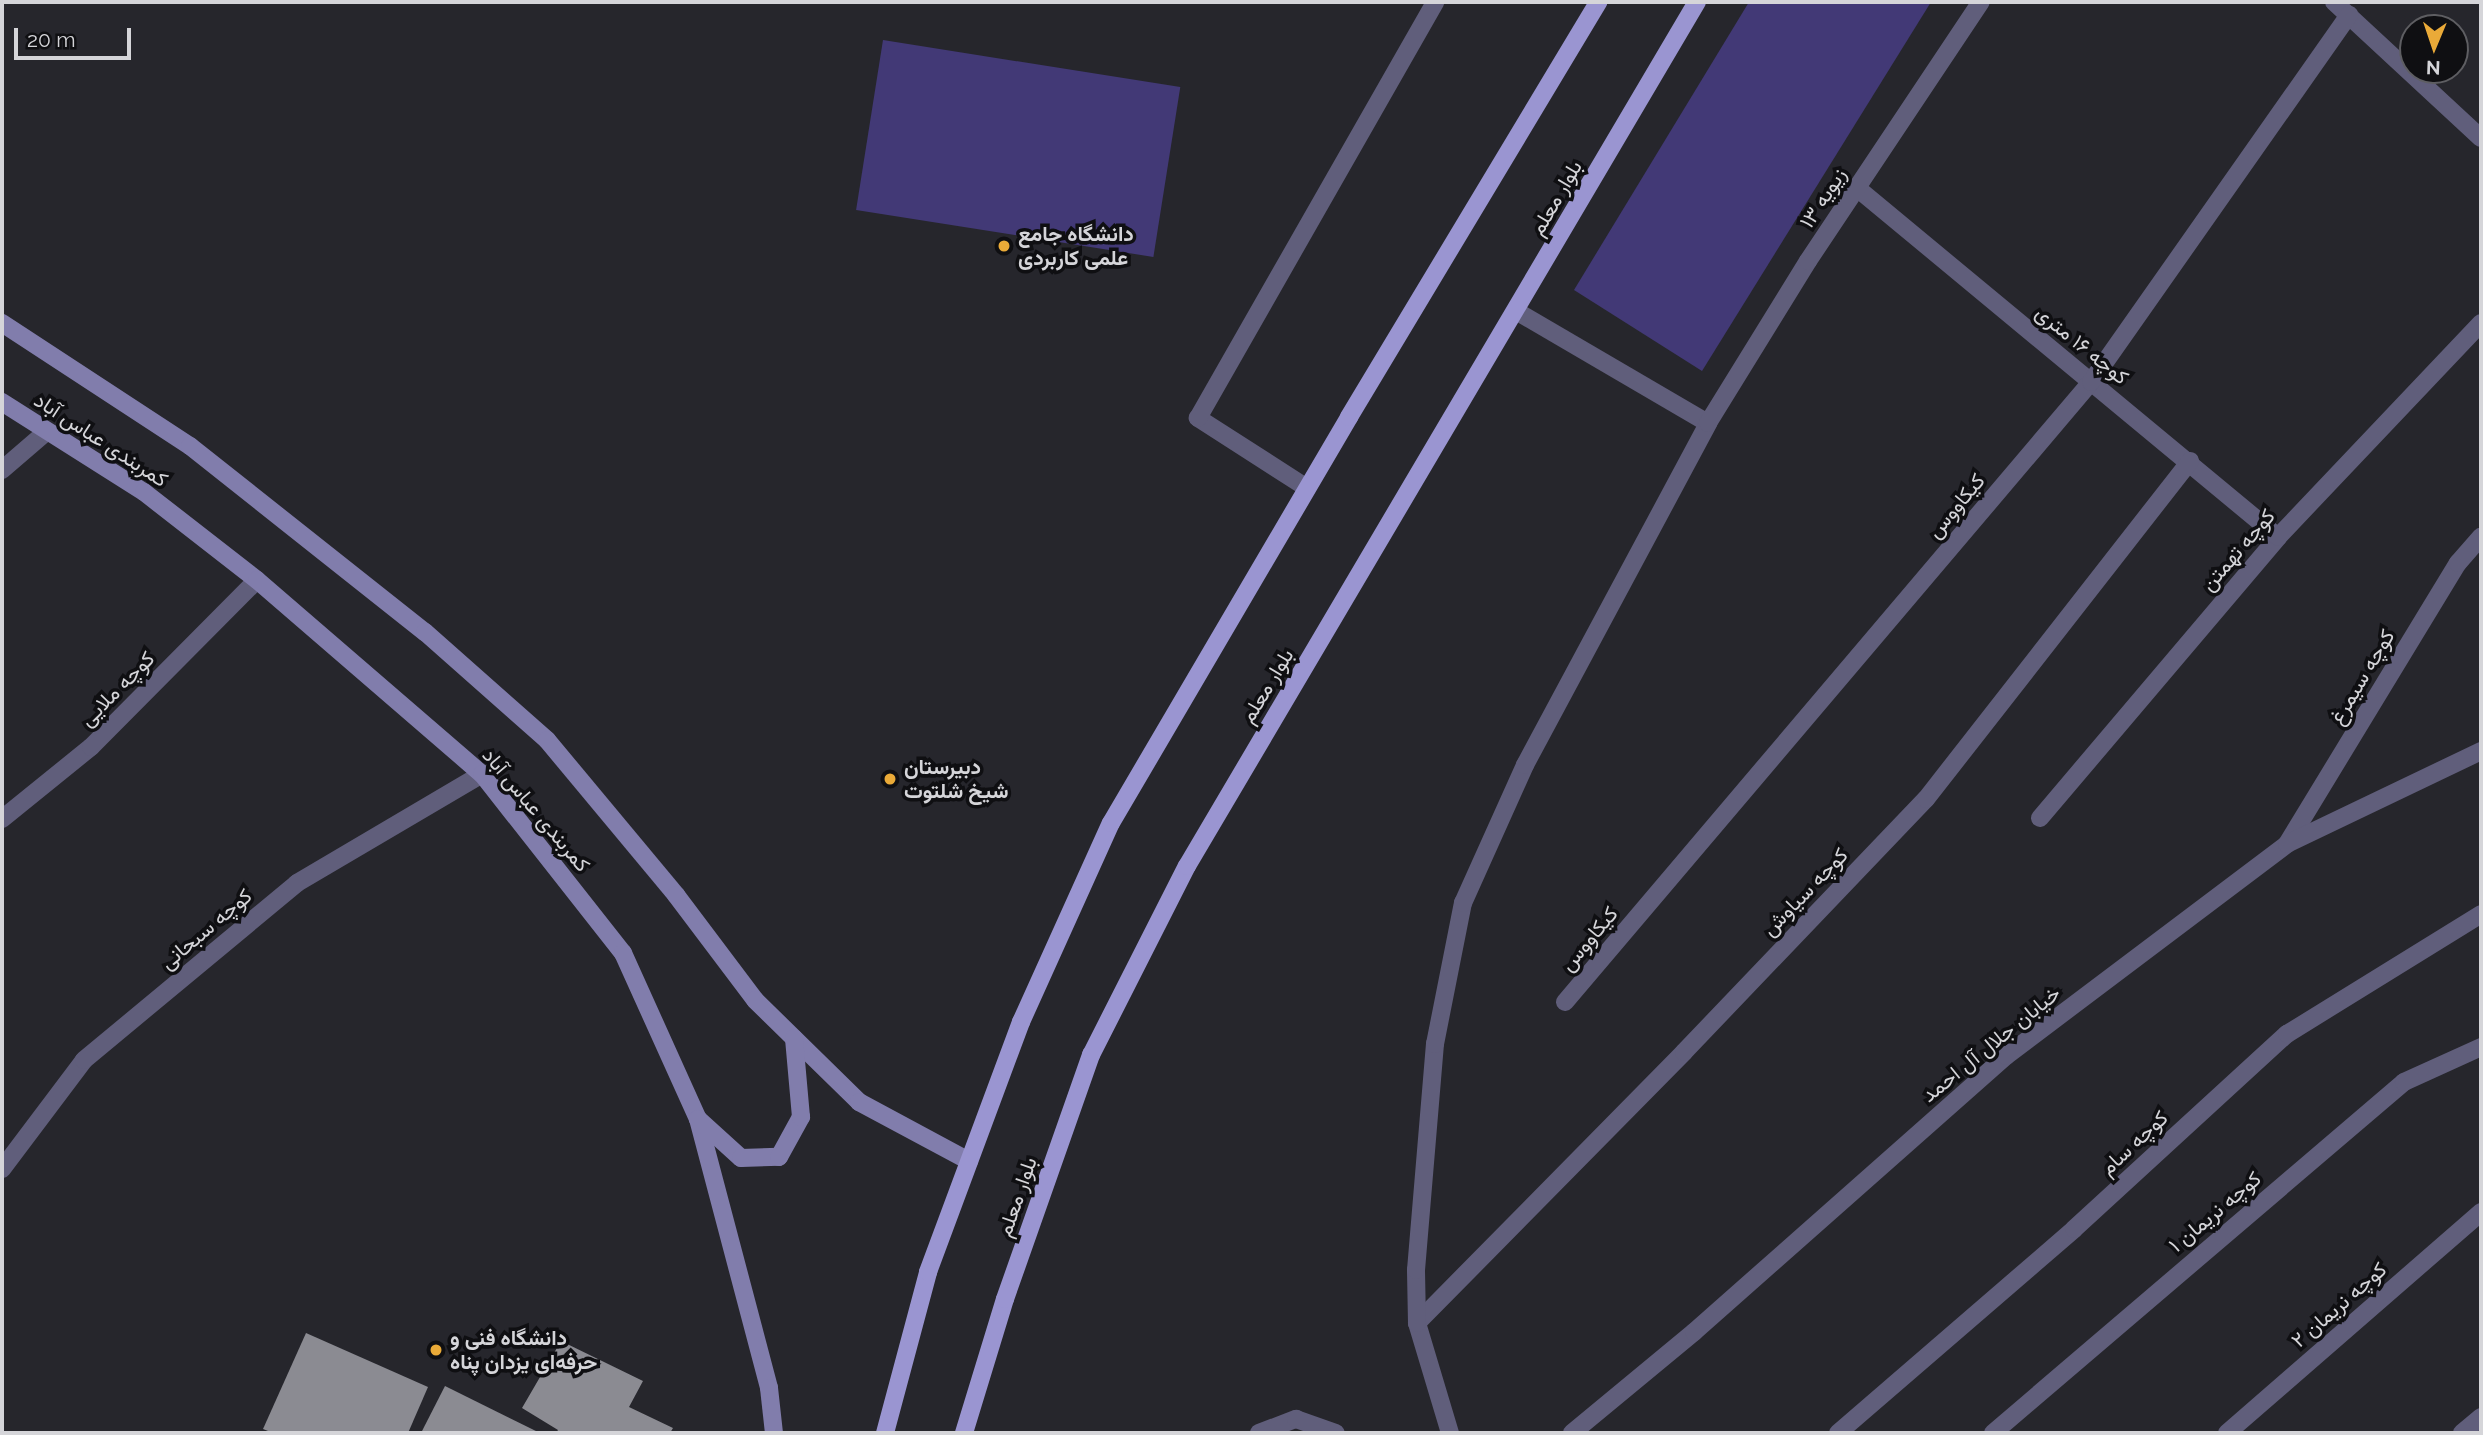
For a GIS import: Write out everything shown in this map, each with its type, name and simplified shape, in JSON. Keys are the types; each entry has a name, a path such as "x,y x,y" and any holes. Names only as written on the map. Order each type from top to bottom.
{"main road":[{"path":"885,1433 928,1272 969,1161 1021,1021 1111,823 1307,488 1598,2"},
{"name":"بلوار معلم","path":"964,1433 1005,1299 1091,1055 1187,866 1697,2"},
{"name":"کمربندی عباس آباد","path":"2,323 190,446 425,632 547,740 676,895 755,1000 859,1102 969,1161"},
{"name":"کمربندی عباس آباد","path":"2,402 144,492 257,580 482,774 623,953 698,1119 769,1388 774,1433"},
{"path":"698,1119 741,1158 779,1157 801,1117 794,1038"}],"street":[{"path":"1307,488 1198,418 1435,2"},
{"name":"زیویه ۱۳","path":"1450,1433 1417,1323 1416,1270 1435,1044 1463,903 1525,765 1708,423 1857,188 1981,2"},
{"path":"2334,2 2481,138"},
{"name":"کیکاووس","path":"1565,1002 2091,382 2349,15"},
{"name":"کوچه ۱۶ متری","path":"1857,188 2190,461 2278,537"},
{"path":"1516,311 1708,423"},
{"name":"کوچه تهمتن","path":"2040,818 2278,537 2481,323"},
{"path":"2,470 46,432"},
{"name":"کوچه سیاوش","path":"1417,1323 1684,1052 1926,799 2190,461"},
{"name":"کوچه سیمرغ","path":"2287,844 2458,563 2481,537"},
{"name":"کوچه ملایی","path":"2,820 91,747 257,580"},
{"name":"خیابان جلال آل احمد","path":"1572,1433 1694,1332 2006,1056 2287,844 2481,751"},
{"name":"کوچه سبحانی","path":"2,1169 84,1060 297,883 482,774"},
{"name":"کوچه سام","path":"1838,1433 2074,1229 2287,1034 2481,914"},
{"name":"کوچه نریمان ۱","path":"1993,1433 2404,1082 2481,1047"},
{"name":"کوچه نریمان ۲","path":"2228,1433 2481,1212"},
{"path":"2462,1433 2481,1417"},
{"path":"1259,1433 1294,1426 1336,1433"}],"shaded area":[{"path":"1749,2 1931,2 1702,371 1574,290"},
{"path":"883,40 1180,87 1153,257 856,210"}],"building":[{"path":"306,1333 428,1387 408,1433 273,1433 263,1429"},
{"path":"561,1341 643,1381 629,1407 673,1428 670,1433 556,1433 558,1430 522,1408"},
{"path":"445,1386 540,1433 421,1433"}],"place":[{"name":"دانشگاه جامع علمی کاربردی","path":"1004,246"},
{"name":"دبیرستان شیخ شلتوت","path":"890,779"},
{"name":"دانشگاه فنی و حرفه‌ای یزدان پناه","path":"436,1350"}]}
